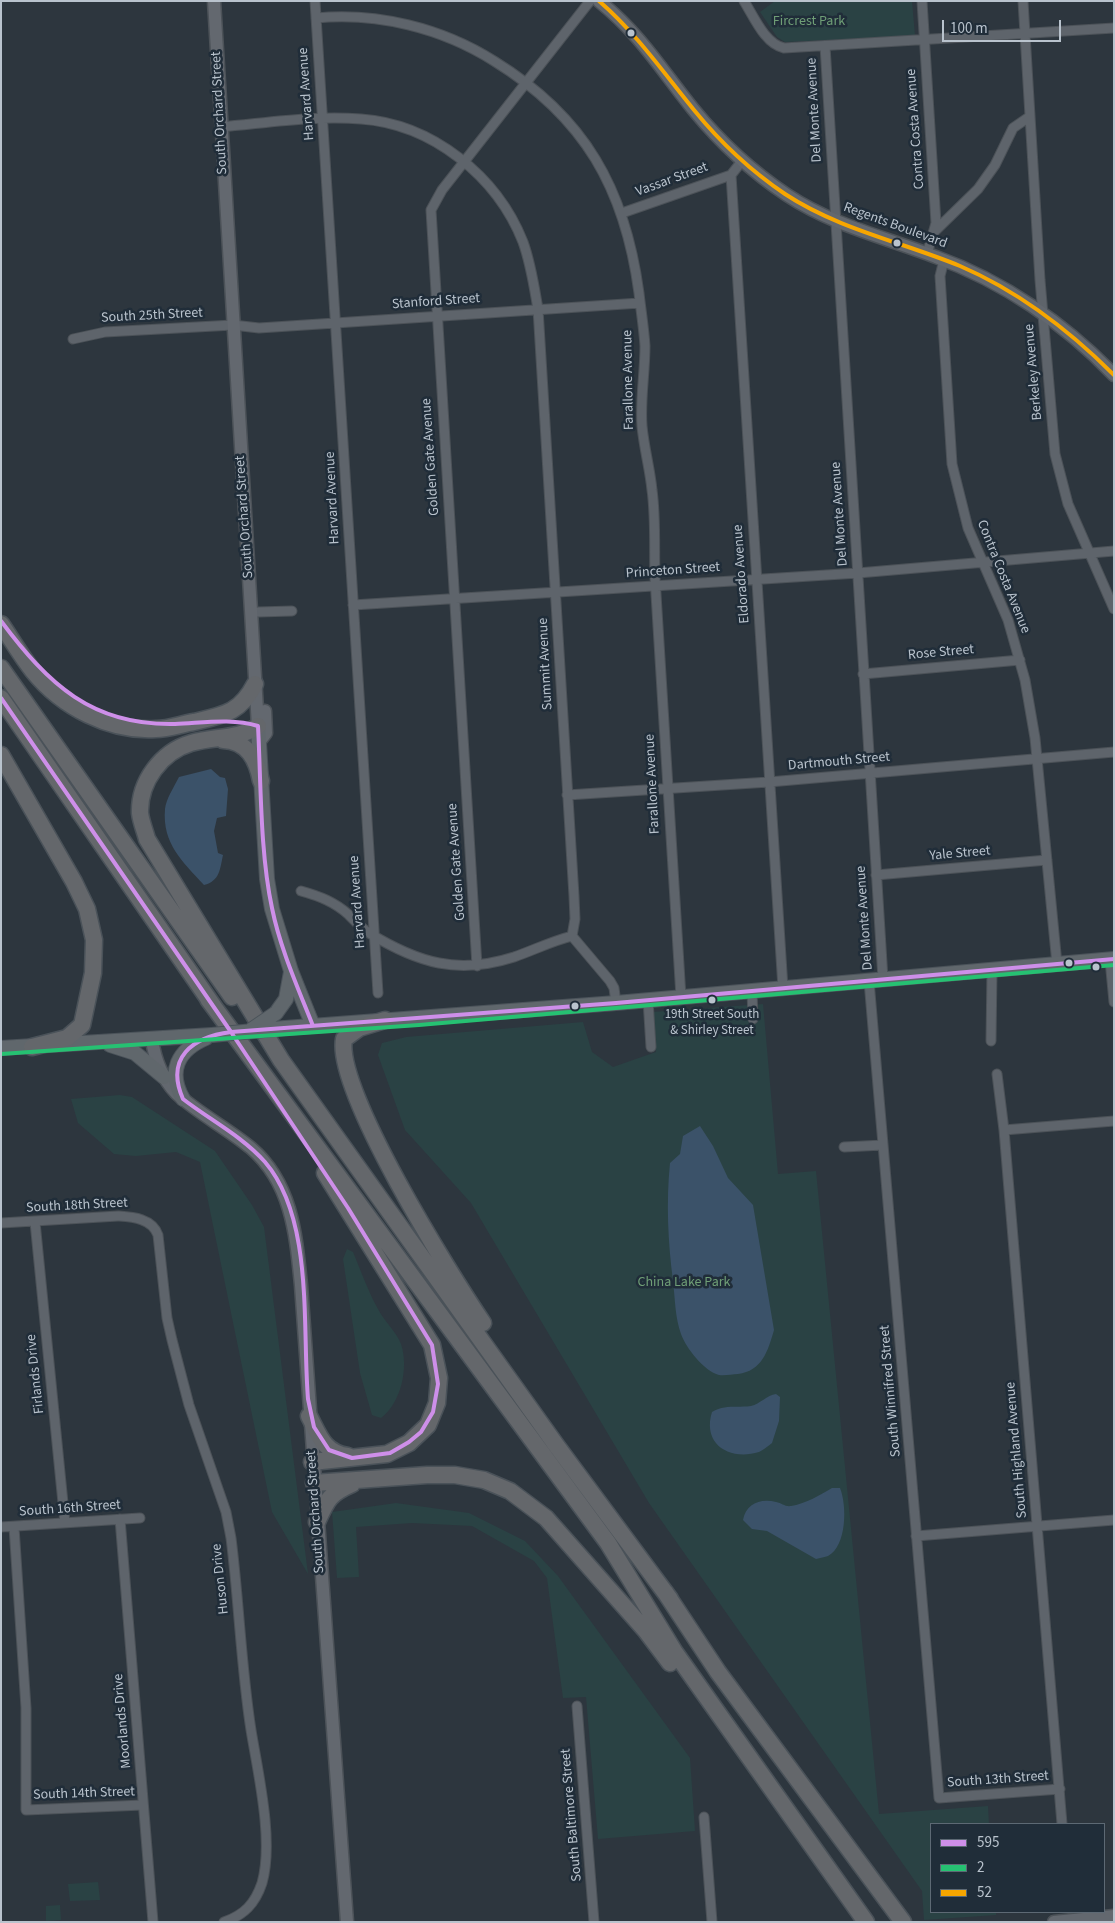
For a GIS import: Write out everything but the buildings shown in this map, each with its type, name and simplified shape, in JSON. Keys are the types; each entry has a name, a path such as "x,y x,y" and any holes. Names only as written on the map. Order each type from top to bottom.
{"highway":[{"path":"1,622 37,670 82,704 124,720 154,724 242,721 258,734"},
{"path":"1,668 212,971 281,1060 556,1445 670,1599"},
{"path":"184,723 232,711 244,703 255,684"},
{"path":"1,698 314,1157 432,1345 439,1378 438,1404 428,1425 409,1443 387,1454 312,1462"},
{"path":"258,734 245,733 214,739 183,746 169,754 157,766 145,785 141,804 142,823 153,850 281,1060"},
{"path":"214,739 234,741 247,749 255,760 261,781"},
{"path":"1,755 74,882 87,909 94,940 93,973 82,1025 68,1038 32,1047"},
{"path":"208,999 608,1543 674,1651 866,1922"},
{"path":"384,1020 353,1031 346,1036 343,1044 353,1086 368,1124 445,1267 590,1485 670,1599 718,1672 903,1922"},
{"path":"309,1416 324,1446 337,1455 362,1458"},
{"path":"314,1483 455,1474 484,1480 510,1491 546,1518 646,1631 709,1717 782,1804"},
{"path":"317,1522 328,1497 338,1490 371,1479"}],"main road":[{"name":"South Orchard Street","path":"214,1 220,127 269,896 275,924 313,1026"},
{"name":"Regents Boulevard","path":"599,1 635,33 693,109 742,161 788,195 835,220 873,236 944,260 1002,287 1043,314 1080,343 1114,375"},
{"path":"250,600 257,606 258,612 266,733 258,734"},
{"path":"1,1048 205,1037 250,1031 616,1003 1112,959"},
{"path":"250,1031 276,1013 286,999 291,971"},
{"path":"183,1099 176,1081 179,1057 187,1048 205,1037"},
{"name":"South Orchard Street","path":"152,1040 154,1054 164,1077 183,1099 261,1158 276,1178 286,1196 294,1224 298,1255 347,1921"},
{"path":"102,1042 135,1053 164,1077"},
{"path":"1054,1922 1070,1918 1114,1916"}],"street":[{"name":"Harvard Avenue","path":"314,1 378,992"},
{"name":"Golden Gate Avenue","path":"477,966 431,210 435,200 590,1"},
{"path":"744,1 764,32 776,45 792,48 1114,28"},
{"name":"Contra Costa Avenue","path":"922,1 936,223 927,254"},
{"name":"Berkeley Avenue","path":"1023,1 1043,314 1057,462 1068,504 1114,610"},
{"name":"Farallone Avenue","path":"316,18 363,17 426,30 475,49 528,83 547,99 580,136 599,164 622,213 635,268 644,346 642,425 654,513 667,788 681,997"},
{"name":"Del Monte Avenue","path":"825,46 876,875 876,980"},
{"path":"934,232 978,188 995,165 1013,128 1029,116"},
{"name":"Summit Avenue","path":"220,127 323,119 364,119 402,128 432,141 465,162 492,190 514,223 527,256 538,309 574,904 572,936"},
{"path":"731,174 742,161"},
{"name":"Vassar Street","path":"622,213 731,174"},
{"name":"Eldorado Avenue","path":"731,174 783,988"},
{"name":"Contra Costa Avenue","path":"944,260 940,276 952,464 962,512 1005,614 1020,660 1029,699 1048,860 1057,964"},
{"name":"Stanford Street","path":"233,325 259,328 640,303"},
{"name":"South 25th Street","path":"72,339 105,332 233,325"},
{"name":"Princeton Street","path":"353,605 858,573 1114,551"},
{"path":"258,612 292,611"},
{"name":"Rose Street","path":"863,674 1020,660"},
{"name":"Dartmouth Street","path":"567,795 769,782 1114,752"},
{"name":"Yale Street","path":"876,875 1048,860"},
{"path":"302,891 323,898 336,905 373,935 406,954 450,966 477,966 514,957 572,936 610,981 614,988 616,1003"},
{"path":"1112,959 1114,1002"},
{"path":"991,1041 992,970"},
{"name":"South Winnifred Street","path":"876,980 884,1145 939,1798"},
{"path":"752,991 753,1019"},
{"path":"648,1000 651,1047"},
{"name":"South Highland Avenue","path":"997,1074 1004,1130 1062,1823"},
{"path":"1004,1130 1114,1121"},
{"path":"844,1148 884,1145"},
{"name":"South 18th Street","path":"1,1223 118,1216 136,1217 151,1225"},
{"name":"Firlands Drive","path":"35,1222 65,1522"},
{"name":"Huson Drive","path":"151,1225 156,1230 160,1242 167,1318 188,1405 226,1512 234,1566 251,1730 263,1801 265,1848 262,1883 255,1900 247,1910 224,1922"},
{"name":"South 16th Street","path":"1,1527 140,1518"},
{"name":"Moorlands Drive","path":"120,1519 153,1922"},
{"path":"916,1536 1114,1520"},
{"name":"South 14th Street","path":"14,1527 26,1708 26,1810 143,1805"},
{"name":"South Baltimore Street","path":"577,1706 594,1922"},
{"name":"South 13th Street","path":"939,1798 1060,1789"},
{"path":"704,1817 712,1922"}],"green space":[{"name":"Fircrest Park","path":"775,1 912,1 915,36 785,42 777,37 760,12"},
{"name":"China Lake Park","path":"763,1004 778,1174 816,1171 879,1814 988,1806 989,1823 930,1823 930,1913 996,1913 996,1915 924,1920 922,1891 649,1503 471,1203 405,1130 378,1055 382,1043 406,1037 583,1022 592,1052 613,1067 656,1052 652,1012"},
{"path":"120,1095 132,1097 215,1151 252,1205 264,1227 308,1574 272,1512 200,1162 176,1152 136,1156 114,1154 78,1123 71,1099"},
{"path":"347,1249 353,1252 374,1302 399,1339 403,1353 402,1384 394,1403 381,1418 372,1415 360,1373 343,1259"},
{"path":"396,1503 469,1513 525,1541 558,1576 690,1758 695,1831 598,1839 586,1697 563,1698 547,1578 534,1561 472,1526 412,1523 356,1527 359,1577 337,1578 332,1512"},
{"path":"98,1882 100,1900 70,1901 68,1884"},
{"path":"60,1905 61,1920 46,1921 46,1906"}],"water":[{"path":"211,769 220,777 225,778 228,789 226,816 217,818 214,831 218,853 223,855 220,870 213,881 204,885 182,860 170,842 165,821 165,809 179,777"},
{"path":"700,1126 713,1146 728,1178 753,1205 774,1330 763,1359 753,1369 738,1374 719,1375 707,1369 683,1340 676,1315 668,1222 670,1163 680,1154 683,1136"},
{"path":"776,1394 780,1397 779,1421 772,1443 759,1452 738,1454 728,1452 715,1441 711,1433 712,1412 726,1407 751,1406"},
{"path":"832,1488 840,1488 844,1504 844,1525 839,1544 828,1556 816,1559 767,1531 752,1529 743,1520 747,1510 759,1502 778,1502 791,1506 807,1501"}],"transit line":[{"name":"52","path":"599,1 625,26 714,133 748,166 772,185 805,206 827,217 938,257 1002,287 1061,327 1114,375"},
{"name":"595","path":"1,621 36,664 55,682 74,697 96,709 119,718 146,723 238,722 258,726 263,841 272,908 285,953 313,1026"},
{"name":"595","path":"1,698 231,1032"},
{"name":"595","path":"231,1032 616,1003 1114,959"},
{"name":"2","path":"1,1054 419,1025 1114,965"},
{"name":"595","path":"231,1032 348,1208 432,1345 438,1384 433,1412 421,1432 409,1442 390,1453 352,1458 329,1450 314,1427 308,1399 303,1275 299,1243 292,1213 281,1186 265,1162 236,1136 183,1099 178,1085 177,1072 180,1061 186,1052 205,1039 231,1032"}],"place":[{"name":"19th Street South & Shirley Street","path":"712,1000"}]}
